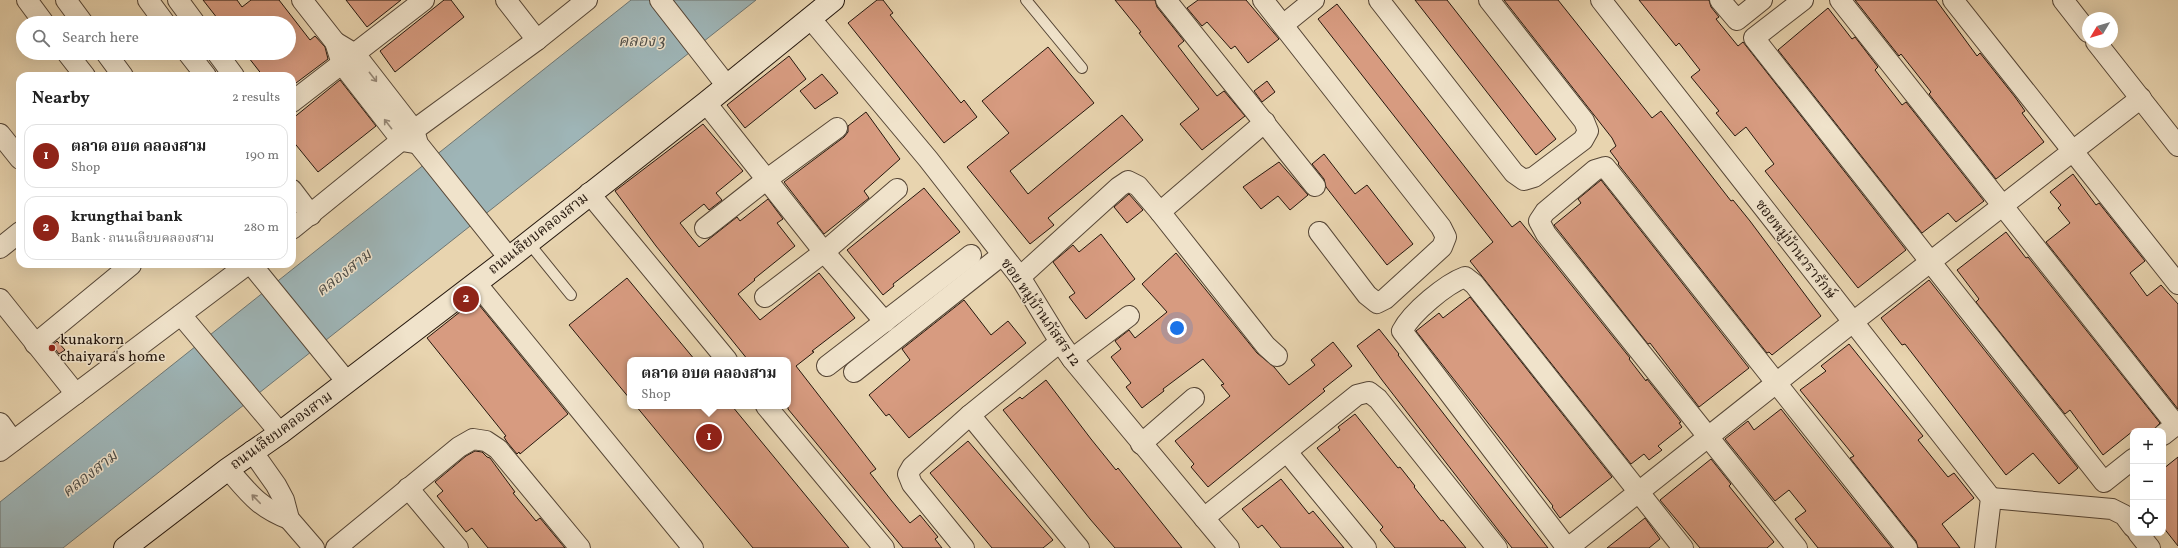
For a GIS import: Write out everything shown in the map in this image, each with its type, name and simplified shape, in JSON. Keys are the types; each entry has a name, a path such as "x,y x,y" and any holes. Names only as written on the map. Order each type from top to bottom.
{"main road":[{"name":"ถนนเลียบคลองสาม","path":"125,548 228,469 280,433 476,283 589,193 706,103 833,0"}],"street":[{"path":"27,0 39,16"},
{"path":"66,0 78,16"},
{"path":"148,0 160,16"},
{"path":"178,0 189,16"},
{"path":"302,0 414,141 483,224 508,258"},
{"path":"296,99 424,0"},
{"path":"506,0 537,40"},
{"path":"296,227 311,214 414,141 587,0"},
{"path":"660,0 727,86"},
{"path":"1166,0 1315,186"},
{"path":"1263,0 1441,228 1446,237 1442,247 1385,299 1376,303 1367,294 1319,232"},
{"path":"1283,26 1314,0"},
{"path":"1379,0 1514,174 1524,180 1534,177 1583,140 1588,131 1584,121 1489,0"},
{"name":"ซอยหมู่บ้านวรารักษ์","path":"1602,0 1991,498"},
{"path":"1720,0 1737,20 1762,0"},
{"path":"1803,0 1754,38 2104,482 2130,461"},
{"path":"1840,0 2176,425 2166,433"},
{"path":"1954,0 2178,284"},
{"path":"2063,0 2082,24"},
{"name":"ซอย หมู่บ้านภัสสร 12","path":"810,18 928,159 1020,277 1072,360 1229,548"},
{"path":"2101,48 2178,146"},
{"path":"72,60 82,72"},
{"path":"111,60 120,72"},
{"path":"193,60 203,72"},
{"path":"222,60 231,72"},
{"path":"1683,548 1638,492 1474,284 1465,277 1454,281 1408,320 1402,331 1568,548 1638,492 1853,322 2140,98"},
{"path":"706,103 824,252 885,322"},
{"path":"1160,212 1265,122"},
{"path":"705,228 766,180 837,128"},
{"path":"0,134 16,154"},
{"path":"1797,548 1546,234 1539,221 1544,212 1595,170 1605,167 1610,173 1907,548"},
{"path":"1020,277 1119,187 1128,181 1138,186 1266,346 1277,356"},
{"path":"765,297 824,252 898,189"},
{"path":"589,193 726,357"},
{"path":"296,195 311,214"},
{"path":"0,248 16,235"},
{"path":"827,366 971,255"},
{"path":"854,372 1002,255"},
{"path":"35,344 127,268"},
{"path":"0,423 7,446 181,315 239,268"},
{"path":"244,268 265,283 347,382"},
{"path":"476,283 693,548"},
{"path":"0,300 76,394"},
{"path":"181,315 258,409 280,433"},
{"path":"1072,360 1129,316"},
{"path":"964,548 912,484 908,474 912,467 970,415 1060,342"},
{"path":"1204,518 1357,395 1369,392 1378,399 1497,548"},
{"path":"1141,444 1194,398"},
{"path":"768,409 884,548"},
{"path":"970,415 1079,548"},
{"path":"336,548 459,447 473,439 486,441 498,449 580,548"},
{"path":"252,452 276,485 284,500 289,519 314,548"},
{"path":"1287,452 1366,548"},
{"path":"228,469 259,503 269,511 289,519"},
{"path":"408,488 458,548"},
{"path":"1985,548 1991,498 2112,509 2124,515 2130,523"},
{"path":"2140,536 2150,548"}],"lane":[{"path":"1026,0 1082,68"},
{"path":"528,242 571,295"}],"water":[{"name":"คลอง 3","path":"631,0 756,0 63,548 0,548 0,502"}],"building":[{"path":"203,0 237,0 242,7 251,0 279,0 291,16 216,16"},
{"path":"346,0 401,0 367,27"},
{"path":"444,0 451,0 464,17 395,72 380,51"},
{"path":"877,0 883,0 893,13 890,15 961,103 964,100 977,117 944,143 848,23"},
{"path":"1115,0 1155,0 1157,7 1184,41 1178,46 1198,72 1217,96 1224,91 1245,116 1202,150 1180,124 1199,109"},
{"path":"1198,0 1246,0 1279,39 1248,63 1235,46 1231,49 1207,22 1202,26 1187,8"},
{"path":"1415,0 1447,0 1556,139 1536,155"},
{"path":"1504,0 1558,0 1652,118 1661,111 1731,201 1733,200 1750,221 1821,316 1772,355 1769,352 1767,353 1618,164 1619,163 1610,151 1616,146 1612,138"},
{"path":"1639,0 1709,0 1711,7 1719,17 1716,19 1738,46 1743,42 1906,250 1858,288 1765,171 1774,164 1746,127 1735,136 1716,113 1719,111 1691,77 1700,70 1679,43 1676,46"},
{"path":"1855,0 1936,0 1977,56 1980,53 2015,97 2025,111 2022,113 2044,142 1996,179 1929,94 1931,92 1901,54 1899,56"},
{"path":"1337,4 1512,227 1520,221 1630,358 1629,359 1646,381 1647,379 1681,422 1679,423 1682,427 1658,446 1662,450 1649,460 1644,454 1631,464 1470,261 1493,242 1318,19"},
{"path":"1828,8 1852,39 1855,37 1878,67 1875,70 1902,105 1906,102 1984,201 1956,222 1948,213 1922,233 1778,50"},
{"path":"296,22 310,40 315,36 325,47 328,59 296,83 296,72 260,72 250,60 296,60"},
{"path":"1048,47 1094,103 1010,171 1028,194 1122,115 1143,140 1048,218 1054,225 1030,244 967,167 1009,133 982,101"},
{"path":"789,56 806,79 745,128 727,105"},
{"path":"822,74 838,93 815,109 800,91"},
{"path":"340,80 376,126 318,172 296,145 296,116"},
{"path":"1267,81 1275,92 1262,102 1254,91"},
{"path":"866,112 900,159 864,191 869,198 824,234 784,182 844,137 848,132 848,126"},
{"path":"703,124 743,171 716,193 722,200 709,210 704,204 680,223 699,247 737,217 740,221 768,199 783,219 777,223 795,246 738,294 760,320 819,273 855,318 812,351 814,352 796,366 876,469 870,473 891,500 910,523 920,515 938,537 935,539 942,548 903,548 788,409 791,409 791,357 746,357 656,246 615,191"},
{"path":"1324,154 1355,194 1367,185 1413,244 1387,265 1326,187 1324,179 1312,164"},
{"path":"1279,162 1308,195 1290,210 1278,196 1261,209 1243,187"},
{"path":"2073,174 2096,205 2099,203 2145,261 2130,273 2147,296 2161,285 2178,304 2178,409 2046,242 2070,223 2058,208 2061,205 2050,192"},
{"path":"1601,180 1749,368 1699,407 1650,343 1648,344 1554,225 1581,203 1578,199"},
{"path":"924,188 960,232 893,284 894,286 883,295 847,250"},
{"path":"1129,194 1143,210 1127,223 1114,207"},
{"path":"2006,232 2026,258 2028,257 2160,423 2155,428 2130,428 2130,433 2103,455 2070,410 2065,414 1976,302 1979,299 1957,270"},
{"path":"1101,234 1135,279 1086,319 1069,297 1075,293 1053,262 1073,245 1079,252"},
{"path":"1176,253 1257,353 1274,367 1289,385 1315,365 1311,360 1333,342 1352,366 1323,389 1325,391 1208,487 1191,467 1194,464 1175,441 1230,396 1221,385 1224,384 1203,359 1163,389 1164,391 1142,408 1126,387 1131,383 1111,357 1121,349 1115,341 1129,330 1135,338 1167,312 1142,284"},
{"path":"627,278 693,357 627,357 627,395 569,325"},
{"path":"1929,280 2078,468 2059,484 2033,453 2006,475 1905,344 1902,345 1881,318"},
{"path":"1470,297 1612,477 1560,518 1552,507 1553,506 1416,331 1439,313 1443,318"},
{"path":"475,300 568,414 520,454 519,452 517,454 507,442 504,437 506,436 427,338"},
{"path":"964,300 991,335 1008,321 1026,343 909,438 889,414 886,416 869,395 910,360 902,349"},
{"path":"1379,329 1548,548 1512,548 1382,380 1357,346"},
{"path":"57,341 65,350 59,354 52,345"},
{"path":"1849,344 1923,436 1918,440 1948,477 1954,473 1974,498 1942,524 1960,548 1918,548 1916,541 1850,458 1854,456 1800,390 1826,371 1821,366"},
{"path":"1046,380 1116,470 1118,468 1182,548 1115,548 1090,519 1003,410 1020,397 1022,399"},
{"path":"638,409 734,409 849,548 753,548"},
{"path":"1781,409 1892,548 1818,548 1795,519 1806,511 1789,490 1775,501 1725,439 1748,421 1754,430"},
{"path":"1355,414 1398,468 1400,467 1441,521 1443,520 1466,548 1395,548 1380,530 1383,527 1317,448 1340,430 1338,427"},
{"path":"968,441 1053,540 1043,548 992,548 930,473"},
{"path":"475,451 482,452 490,458 515,492 513,493 536,521 540,518 565,548 488,548 472,528 466,532 437,496 443,491 435,482 466,456"},
{"path":"2178,457 2178,546 2166,531 2166,467"},
{"path":"1711,459 1731,484 1729,486 1774,542 1767,548 1700,548 1660,500"},
{"path":"1281,479 1309,514 1313,511 1344,548 1281,548 1262,525 1258,528 1242,509"},
{"path":"1645,518 1660,539 1649,548 1607,548"}],"place":[{"name":"krungthai bank","path":"466,299"},
{"name":"kunakorn chaiyara's home","path":"52,348"},
{"name":"ตลาด อบต คลองสาม","path":"709,437"}],"water label":[{"name":"คลองสาม","path":"343,272"},
{"name":"คลองสาม","path":"89,473"}]}
